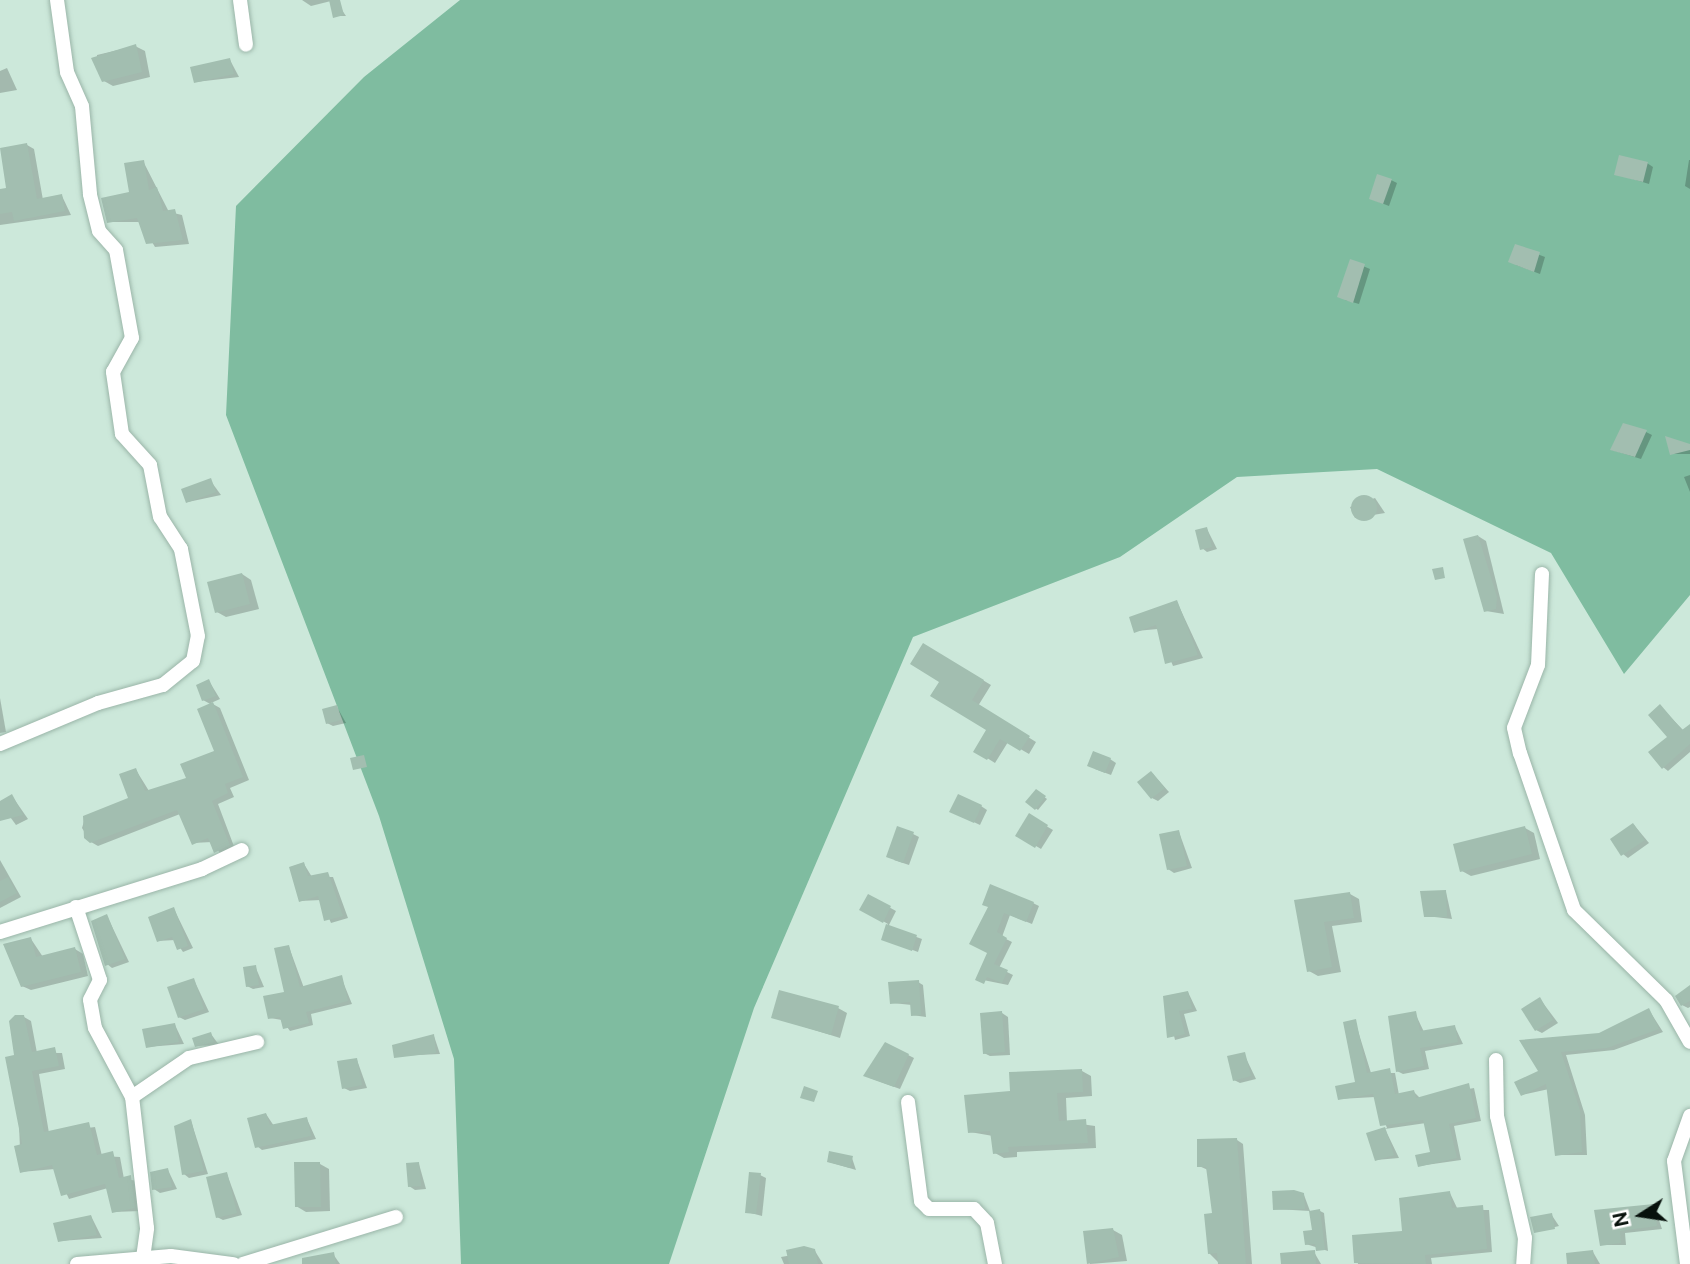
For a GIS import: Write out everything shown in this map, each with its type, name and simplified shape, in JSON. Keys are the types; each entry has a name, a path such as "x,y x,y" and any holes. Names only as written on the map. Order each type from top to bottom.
{"street":[{"path":"0,744 98,703 163,685 193,661 198,636 181,549 160,517 150,465 121,434 113,372 132,338 116,250 99,230 90,194 82,106 67,72 57,0"},
{"path":"240,0 246,45"},
{"path":"1542,574 1538,665 1514,728 1520,753 1574,910 1666,1000 1690,1042"},
{"path":"0,932 202,869 242,850"},
{"path":"76,907 100,980 90,1000 95,1028 132,1097 147,1228 143,1258"},
{"path":"132,1097 189,1058 257,1042"},
{"path":"1496,1060 1497,1116 1525,1238 1524,1264"},
{"path":"908,1102 921,1201 929,1209 974,1209 987,1223 995,1264"},
{"path":"1687,1264 1674,1161 1690,1116"},
{"path":"243,1264 396,1217"},
{"path":"77,1264 143,1258 233,1264"}],"green space":[{"path":"460,0 1690,0 1690,595 1624,674 1551,553 1377,469 1237,477 1120,557 913,637 754,1008 669,1264 461,1264 454,1059 379,816 226,415 236,206 364,77"}],"building":[{"path":"329,0 340,0 344,15 333,18"},
{"path":"136,44 142,72 102,82 91,58"},
{"path":"230,58 234,74 194,83 190,67"},
{"path":"27,143 37,199 62,194 65,211 14,221 12,212 0,214 0,189 6,188 0,148"},
{"path":"1619,155 1648,162 1643,182 1614,175"},
{"path":"144,160 149,190 157,187 163,211 175,209 183,240 146,244 137,218 107,223 101,198 129,192 124,163"},
{"path":"1377,174 1392,179 1383,204 1369,199"},
{"path":"1515,244 1540,252 1534,272 1508,262"},
{"path":"1350,259 1365,264 1353,303 1337,297"},
{"path":"1623,423 1647,430 1635,457 1610,450"},
{"path":"1665,436 1690,444 1690,450 1670,455"},
{"path":"211,478 216,492 186,503 181,489"},
{"path":"1364,495 1373,499 1377,508 1373,517 1364,521 1355,517 1351,508 1355,499"},
{"path":"1207,527 1212,547 1200,550 1195,530"},
{"path":"1478,535 1497,597 1496,609 1484,612 1463,539"},
{"path":"1443,567 1445,578 1435,580 1432,569"},
{"path":"242,573 250,604 215,613 207,582"},
{"path":"1177,600 1198,655 1165,664 1156,625 1134,633 1129,617"},
{"path":"923,643 984,680 972,700 1030,736 1020,751 1000,739 987,760 973,752 986,730 930,696 939,682 910,664"},
{"path":"209,679 216,696 202,701 196,685"},
{"path":"213,702 243,777 225,784 228,793 212,801 230,845 214,853 208,838 192,845 177,810 90,843 84,838 83,816 128,798 119,774 136,768 145,791 186,778 180,764 214,751 197,709"},
{"path":"1660,704 1682,730 1690,724 1690,744 1662,769 1648,752 1667,737 1648,715"},
{"path":"337,705 341,720 326,724 322,709"},
{"path":"1093,751 1111,758 1105,773 1087,766"},
{"path":"364,755 367,767 353,770 350,758"},
{"path":"1151,771 1165,788 1151,799 1137,782"},
{"path":"1036,789 1046,796 1035,810 1025,802"},
{"path":"12,794 23,815 0,821 0,801"},
{"path":"958,794 982,805 974,823 949,812"},
{"path":"1029,813 1048,825 1035,848 1015,836"},
{"path":"1633,823 1645,840 1621,856 1610,839"},
{"path":"897,826 914,832 903,863 886,857"},
{"path":"1525,826 1532,854 1460,872 1453,844"},
{"path":"1179,830 1187,866 1167,870 1159,834"},
{"path":"304,862 308,876 328,872 343,916 324,921 318,896 299,902 289,867"},
{"path":"8,877 17,893 0,902 0,881"},
{"path":"990,884 1034,902 1026,922 1004,913 997,932 1007,938 994,964 1008,970 1002,983 987,977 984,984 975,980 987,953 969,944 988,907 982,905"},
{"path":"1446,890 1447,917 1424,917 1420,891"},
{"path":"1350,892 1354,918 1324,922 1332,967 1307,972 1294,900"},
{"path":"868,894 891,906 883,923 859,910"},
{"path":"174,907 188,946 177,950 172,937 157,942 148,917"},
{"path":"107,914 125,959 105,966 91,921"},
{"path":"886,924 917,935 912,951 881,940"},
{"path":"31,937 36,957 75,947 81,972 21,987 3,944"},
{"path":"289,945 300,987 342,975 348,1001 306,1012 309,1023 283,1029 280,1017 268,1019 263,996 284,992 274,948"},
{"path":"256,965 259,985 246,987 243,967"},
{"path":"194,978 204,1009 178,1018 167,987"},
{"path":"919,980 921,1015 911,1016 910,1002 890,1004 888,982"},
{"path":"1690,985 1690,1001 1681,1006 1675,996"},
{"path":"779,990 839,1006 831,1035 771,1018"},
{"path":"1188,991 1192,1009 1179,1011 1185,1034 1167,1038 1163,996"},
{"path":"1540,997 1553,1020 1535,1031 1521,1009"},
{"path":"1649,1008 1659,1029 1607,1048 1561,1052 1580,1110 1582,1152 1555,1156 1546,1084 1521,1096 1514,1082 1538,1071 1519,1040 1599,1033"},
{"path":"1002,1011 1005,1052 983,1054 980,1013"},
{"path":"1416,1011 1420,1031 1455,1025 1458,1042 1420,1048 1424,1066 1396,1072 1388,1016"},
{"path":"15,1015 24,1015 32,1052 55,1047 59,1066 32,1071 44,1132 89,1122 97,1155 113,1151 119,1178 131,1175 135,1208 112,1213 105,1184 61,1196 52,1165 20,1173 14,1146 22,1144 5,1057 14,1055 9,1021"},
{"path":"1356,1019 1367,1073 1390,1068 1395,1094 1414,1090 1416,1098 1469,1083 1476,1118 1449,1124 1457,1158 1418,1167 1415,1155 1430,1152 1423,1120 1380,1126 1373,1094 1338,1100 1335,1086 1355,1082 1343,1022"},
{"path":"175,1023 179,1042 146,1048 142,1029"},
{"path":"211,1032 214,1042 195,1047 192,1038"},
{"path":"434,1034 436,1053 394,1058 392,1045"},
{"path":"885,1042 909,1054 894,1087 863,1076"},
{"path":"1245,1052 1251,1076 1233,1081 1227,1056"},
{"path":"357,1058 362,1085 342,1089 337,1061"},
{"path":"1082,1069 1083,1092 1057,1093 1059,1121 1086,1119 1088,1143 1008,1147 1009,1152 993,1154 990,1131 968,1133 964,1095 1010,1091 1009,1072"},
{"path":"804,1086 818,1091 814,1102 800,1098"},
{"path":"266,1113 270,1125 307,1117 311,1136 255,1148 247,1118"},
{"path":"191,1119 204,1171 182,1175 174,1126"},
{"path":"1385,1127 1394,1155 1375,1161 1366,1133"},
{"path":"1237,1138 1246,1264 1218,1264 1217,1253 1208,1254 1204,1214 1212,1213 1206,1167 1197,1167 1197,1139"},
{"path":"829,1151 853,1156 850,1168 827,1162"},
{"path":"294,1162 320,1162 321,1207 295,1207"},
{"path":"419,1162 421,1186 408,1187 406,1163"},
{"path":"168,1168 172,1187 152,1190 150,1172"},
{"path":"227,1172 237,1213 216,1218 206,1177"},
{"path":"749,1172 761,1173 756,1214 745,1213"},
{"path":"1294,1190 1304,1193 1305,1209 1273,1210 1272,1191"},
{"path":"1450,1191 1452,1208 1483,1205 1487,1249 1425,1255 1426,1264 1354,1263 1352,1235 1402,1231 1399,1198"},
{"path":"1654,1204 1657,1226 1620,1231 1621,1243 1600,1246 1594,1210"},
{"path":"1320,1209 1325,1250 1316,1251 1315,1244 1305,1245 1303,1231 1312,1230 1309,1211"},
{"path":"1552,1213 1555,1229 1534,1233 1530,1217"},
{"path":"91,1215 97,1235 58,1242 53,1223"},
{"path":"1113,1228 1119,1257 1087,1264 1083,1231"},
{"path":"804,1246 815,1249 818,1264 789,1264 786,1250"},
{"path":"1315,1250 1316,1264 1281,1264 1280,1253"},
{"path":"1593,1250 1595,1264 1567,1264 1566,1253"},
{"path":"334,1252 336,1264 302,1264 302,1258"}]}
